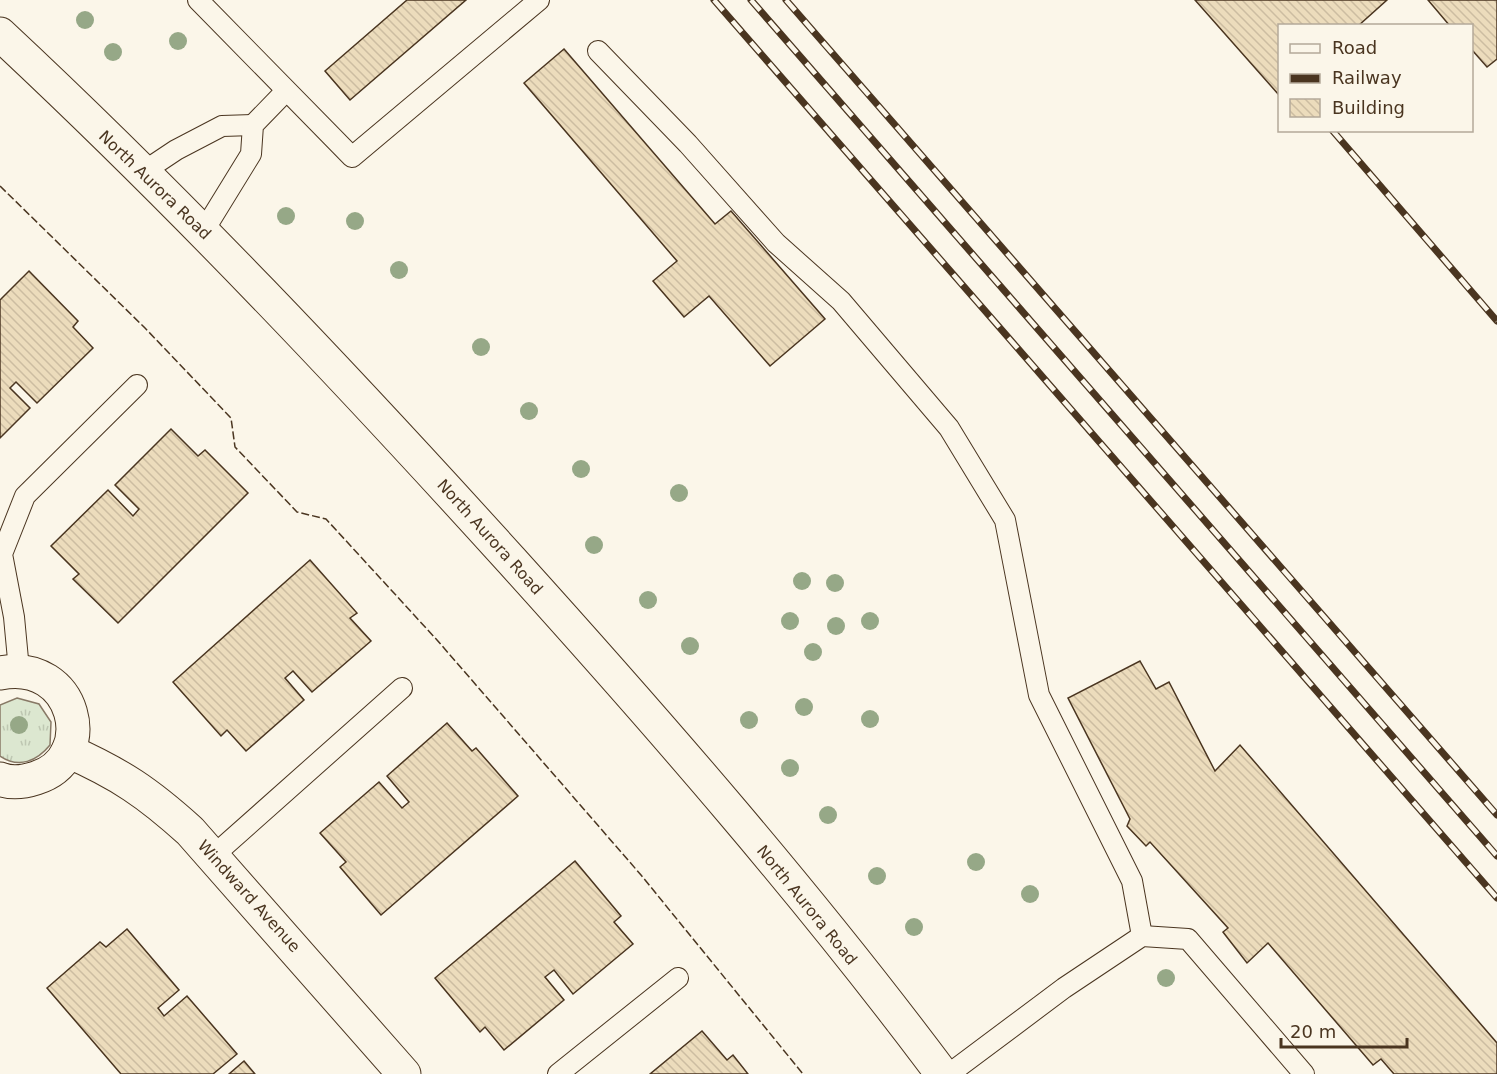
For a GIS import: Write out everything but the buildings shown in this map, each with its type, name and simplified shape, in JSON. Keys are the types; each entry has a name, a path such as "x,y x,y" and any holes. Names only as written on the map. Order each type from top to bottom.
{"main road":[{"name":"North Aurora Road","path":"0,34 203,232 431,471 620,681 840,944 942,1074"},
{"path":"0,779 25,782 42,777 57,766 68,751 73,733 72,714 65,697 53,684 37,674 10,671"},
{"name":"Windward Avenue","path":"68,751 113,771 152,797 190,831 404,1074"}],"lane":[{"path":"198,0 285,92 352,158 539,0"},
{"path":"598,51 688,144 776,243 841,301 949,428 1005,520 1039,695 1132,881 1142,936"},
{"path":"203,232 251,154 253,125 285,92"},
{"path":"143,172 222,126 253,125"},
{"path":"10,671 14,617 2,554 25,496 138,385"},
{"path":"213,856 402,688"},
{"path":"949,1074 1064,988 1142,936 1188,939 1304,1074"},
{"path":"558,1074 678,978"}],"green space":[{"path":"17,698 39,704 51,722 50,745 33,759 21,762 7,760 0,756 0,705"}],"railway":[{"path":"714,0 1497,898"},
{"path":"751,0 1497,856"},
{"path":"786,0 1497,815"},
{"path":"1334,132 1497,321"}],"fence":[{"path":"0,186 145,328 231,418 235,447 297,512 326,519 437,640 641,875 803,1074"}]}
